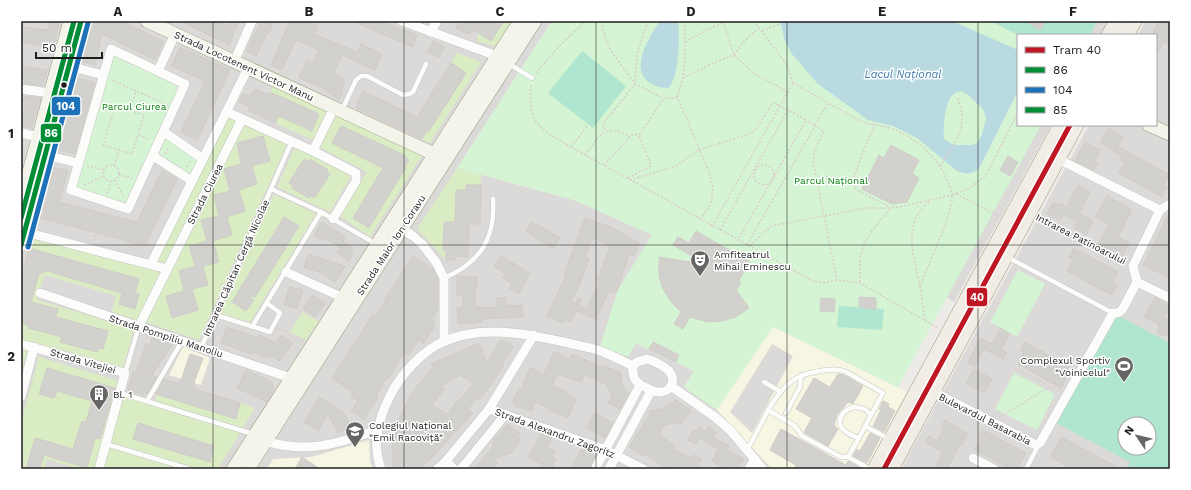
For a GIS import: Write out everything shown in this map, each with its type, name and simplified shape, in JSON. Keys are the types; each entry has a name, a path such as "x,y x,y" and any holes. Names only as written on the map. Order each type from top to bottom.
{"main road":[{"path":"1110,34 1117,21"},
{"path":"1127,34 1134,21"},
{"path":"875,469 1060,126"},
{"name":"Bulevardul Basarabia","path":"891,469 1075,126"}],"street":[{"path":"21,201 25,170 38,137 70,21"},
{"path":"21,245 23,231 81,21"},
{"name":"Strada Locotenent Victor Manu","path":"147,21 440,158"},
{"path":"234,62 252,21"},
{"path":"402,21 503,60"},
{"path":"430,32 438,21"},
{"name":"Strada Maior Ion Coravu","path":"503,60 520,21"},
{"name":"Strada Maior Ion Coravu","path":"233,469 260,438 349,300 376,245 440,158 503,60 535,21"},
{"path":"158,71 176,34"},
{"path":"111,49 158,71 185,84 128,209 71,190 111,49"},
{"path":"69,66 103,75"},
{"name":"Strada Ciurea","path":"151,264 248,68"},
{"path":"21,88 50,93"},
{"path":"313,151 338,110"},
{"path":"227,112 292,141 356,173 356,181 333,219"},
{"name":"Strada Ciurea","path":"139,326 242,118"},
{"path":"1151,126 1170,134"},
{"name":"Strada Ciurea","path":"164,132 203,159"},
{"path":"21,134 38,137"},
{"path":"45,155 78,163"},
{"name":"Strada Ciurea","path":"153,156 192,181"},
{"name":"Strada Maior Ion Coravu","path":"296,382 312,346 349,300 401,229 440,158"},
{"path":"1058,159 1160,210"},
{"path":"1038,445 1113,313 1118,313 1122,310 1137,282 1132,266 1160,210 1170,204"},
{"path":"401,229 413,236 422,244 436,262 444,278 444,341"},
{"path":"23,231 167,269"},
{"path":"286,272 349,300"},
{"path":"1137,282 1170,298"},
{"name":"Strada Pompiliu Manoliu","path":"40,293 139,326 296,382"},
{"path":"381,469 377,449 377,430 384,406 392,391 416,361 444,341 474,334 508,333 534,335 602,352 633,366"},
{"path":"437,469 446,462 489,409 534,335"},
{"name":"Strada Vitejiei","path":"21,344 126,369 99,469"},
{"path":"21,397 34,348"},
{"path":"647,359 669,372 673,381 671,386 668,390 662,392 652,391 640,385 634,378 632,372 633,366 637,362 647,359"},
{"path":"596,469 640,385"},
{"path":"671,386 715,417 731,431 763,469"},
{"path":"608,469 652,391"},
{"name":"Bulevardul Basarabia","path":"932,391 1038,445"},
{"name":"Strada Alexandru Zagoritz","path":"489,409 606,450 643,469"},
{"path":"461,469 505,415"},
{"path":"260,438 279,445 304,448 335,443 377,430"},
{"name":"Strada Maior Ion Coravu","path":"248,469 260,438"},
{"path":"973,458 994,469"},
{"path":"749,469 755,459"},
{"path":"446,462 454,469"}],"lane":[{"path":"503,60 532,78"},
{"path":"338,110 356,80 361,76 367,76 403,94 409,94 413,92 426,64"},
{"name":"Intrarea Căpitan Cergă Nicolae","path":"201,348 292,141"},
{"name":"Intrarea Căpitan Cergă Nicolae","path":"271,189 321,212 376,245"},
{"path":"444,278 469,264 479,254 487,241 492,228 494,214 493,199"},
{"path":"252,327 321,212"},
{"path":"1005,256 1113,313"},
{"path":"216,314 252,327 272,332 280,313 267,303"},
{"path":"126,369 139,326"},
{"path":"147,401 182,341"},
{"path":"747,450 768,410 781,392 802,375 835,369 846,372 882,393 848,457"},
{"path":"786,413 800,387 802,375"},
{"path":"764,382 781,392"},
{"path":"120,393 260,438"},
{"path":"859,438 850,435 842,429 840,420 841,416 847,409 855,407 865,409 871,415"},
{"path":"768,410 795,426 802,436 840,457 848,457 870,469"},
{"path":"865,426 890,440"},
{"path":"106,444 190,469"},
{"path":"1026,469 1038,445"}],"path":[{"path":"586,21 559,46 532,78 532,114 540,127 571,147 627,179 811,280 822,283 837,280 860,283 942,330"},
{"path":"601,21 610,49 635,84 664,98 672,98 677,96"},
{"path":"606,131 603,124 635,84 637,54 648,21"},
{"path":"685,21 685,57 683,78 677,96 709,172 713,188 711,203 701,219"},
{"path":"685,42 728,21"},
{"path":"754,21 787,65 793,83 864,123 875,124 891,129 918,143 940,166 949,183 952,201 945,226 920,286"},
{"path":"724,22 734,55 753,73 788,92"},
{"path":"762,31 779,24"},
{"path":"683,78 712,63 734,55 745,40 760,28"},
{"path":"103,75 174,108"},
{"path":"712,226 793,83"},
{"path":"130,110 136,91"},
{"path":"940,166 954,145 961,129 963,117 957,97"},
{"path":"604,166 630,137 634,134 640,134 664,98"},
{"path":"630,180 676,166 699,150 749,134 756,129 772,104 775,103 824,131 815,149 813,161 837,280"},
{"path":"748,246 828,103"},
{"path":"115,106 144,115 138,135 132,154 103,146 115,106"},
{"path":"720,230 788,110"},
{"path":"748,246 771,226 866,208 891,208 956,194 976,184 986,175 1017,114"},
{"path":"738,240 806,120"},
{"path":"875,124 855,175 854,187 856,190 891,208"},
{"path":"571,147 588,125"},
{"path":"585,155 599,136 606,131 615,130 630,137"},
{"path":"627,179 651,166 638,134"},
{"path":"138,135 159,143"},
{"path":"162,161 173,138"},
{"path":"114,166 119,150"},
{"path":"183,175 195,153"},
{"path":"78,163 104,170"},
{"path":"761,165 768,166 772,170 773,179 768,184 762,185 754,178 755,169 761,165"},
{"path":"108,166 114,166 119,170 119,175 116,180 110,181 104,176 104,170 108,166"},
{"path":"119,175 141,181"},
{"path":"71,190 104,176"},
{"path":"116,180 128,209"},
{"path":"105,201 110,181"},
{"path":"956,194 1003,218"},
{"path":"924,320 920,286 912,245 912,235 916,217 924,205 931,200"},
{"path":"860,283 861,258 864,246 876,226 891,208"},
{"name":"Intrarea Patinoarului","path":"1029,213 1132,266"},
{"path":"280,322 277,328 312,346"},
{"path":"1015,368 1067,395"},
{"path":"126,369 162,376"},
{"path":"992,422 1051,386"}],"shaded area":[{"path":"21,21 552,21 457,168 574,200 652,235 618,290 635,343 694,371 684,387 717,410 772,469 21,469"},
{"path":"1091,21 1108,21 1101,34 1084,34"},
{"path":"1145,21 1170,21 1170,469 901,469 1088,126 1157,126 1157,34 1138,34"},
{"path":"421,54 439,63 437,68 425,63 414,86 407,83"},
{"path":"1034,126 1050,126 954,302 943,295"},
{"path":"44,275 117,296 109,321 37,300"},
{"path":"773,327 907,392 866,469 772,469 717,410"},
{"path":"772,344 793,356 752,433 730,412"},
{"path":"183,347 210,358 201,385 169,375"},
{"name":"Colegiul Național \"Emil Racoviță\"","path":"369,440 370,462 374,469 267,469 273,459 311,457"},
{"path":"46,459 80,469 44,469"}],"green space":[{"path":"480,21 511,21 495,46 477,41"},
{"name":"Parcul Național","path":"552,21 990,21 1017,34 1017,126 1040,126 898,387 773,327 717,410 684,387 694,371 636,343 628,357 600,346 618,290 652,235 574,200 457,168"},
{"path":"990,21 1097,21 1090,34 1017,34"},
{"path":"582,51 626,86 593,128 548,93"},
{"name":"Parcul Ciurea","path":"113,52 182,85 162,132 201,160 191,179 153,153 128,207 74,189"},
{"path":"457,53 481,62 430,143 422,139 427,130 429,131 466,73 451,63"},
{"path":"274,83 330,110 315,141 275,123 279,116 319,114 270,92"},
{"path":"335,113 423,154 370,237 340,216 367,172 319,147"},
{"path":"228,115 239,120 165,265 155,262"},
{"path":"244,125 287,144 199,340 146,322"},
{"path":"295,147 351,176 330,212 277,187"},
{"path":"457,168 481,175 481,185 467,185 466,190 456,190 455,213 457,222 444,222 443,250 446,251 446,260 417,229"},
{"path":"274,194 316,214 250,322 220,313"},
{"path":"32,238 161,272 137,322 111,314 116,296 44,275 37,300 134,329 123,368 21,340 21,279"},
{"path":"1018,270 1045,284 1017,337 990,322"},
{"path":"839,306 884,309 882,330 837,327"},
{"path":"302,312 319,321 306,340 290,332"},
{"name":"Complexul Sportiv \"Voinicelul\"","path":"1115,314 1170,343 1170,469 1130,469 1127,467 1130,462 1119,456 1157,456 1157,416 1117,416 1117,455 1056,423"},
{"path":"21,347 28,349 21,375"},
{"path":"39,357 119,381 94,469 80,469 47,459 44,469 21,469 21,422"},
{"path":"1014,373 1055,394 1037,430 995,409"},
{"path":"157,394 236,418 240,403 255,408 243,428 155,401"},
{"path":"122,396 241,432 218,469 198,469 110,442"},
{"path":"108,447 180,469 102,469"}],"water":[{"path":"660,21 678,21 679,46 677,67 672,83 668,88 659,87 650,83 644,77 641,70 643,52"},
{"name":"Lacul Național","path":"780,21 952,21 1017,50 1017,93 981,165 976,171 964,173 957,171 917,138 893,126 868,120 818,84 792,54 785,41","holes":["961,91 968,95 983,109 986,118 982,135 977,143 972,145 954,145 944,139 944,121 946,110 952,96"]}],"building":[{"path":"50,21 59,24 53,48 21,42 21,27 48,30"},
{"path":"89,21 121,21 164,42 155,60 102,34 95,65 79,61"},
{"path":"181,21 216,21 228,26 231,21 239,21 229,45"},
{"path":"261,21 274,21 256,56 246,51"},
{"path":"290,21 308,21 318,26 314,34 357,52 361,44 382,54 375,70 342,55 334,73 345,79 342,85 344,87 341,92 343,92 339,99 326,91 327,90 299,78 307,60 313,63 319,50 296,40 282,70 271,65"},
{"path":"352,21 380,21 417,35 413,47"},
{"path":"459,21 504,21 491,41 472,29 470,34 456,29"},
{"path":"1026,21 1046,21 1040,30"},
{"path":"1159,21 1170,21 1170,45 1163,42 1157,53 1157,34 1152,34"},
{"path":"433,41 445,47 439,57 427,52"},
{"path":"180,47 230,70 197,140 181,132 205,81 171,66"},
{"path":"451,63 466,73 429,131 427,130 422,139 356,108 363,91 417,117"},
{"path":"21,66 47,70 42,86 24,83 25,79 21,78"},
{"path":"77,78 95,83 75,154 58,150"},
{"path":"255,89 268,95 270,92 319,114 312,131 279,116 275,123 248,110 250,107 239,102 243,94 249,96 251,93 253,94"},
{"path":"25,96 41,98 31,128 24,127 22,125 23,123 21,123 26,101 23,101"},
{"path":"341,126 404,155 409,161 404,167 406,167 369,228 353,218 383,168 332,143"},
{"path":"1109,128 1123,137 1117,146 1170,175 1163,186 1167,188 1162,197 1119,173 1125,162 1120,160 1122,157 1100,142"},
{"path":"263,136 270,161 252,166 257,184 239,190 245,211 227,217 232,235 213,241 219,262 203,266 208,285 192,289 198,310 172,318 166,296 184,291 179,271 195,266 189,246 207,241 201,220 219,216 214,195 230,191 224,169 241,164 237,143"},
{"path":"1085,142 1100,150 1094,162 1098,164 1094,170 1075,161"},
{"path":"891,145 919,160 912,174 919,178 907,202 892,204 862,189 879,155 884,158"},
{"path":"1008,156 1018,162 1010,176 1000,170"},
{"path":"304,159 308,161 310,159 328,170 326,172 330,174 314,198 310,196 309,198 292,188 293,186 289,183"},
{"path":"51,167 68,171 59,202 137,222 162,170 177,179 145,246 37,217"},
{"path":"466,185 481,185 480,224 469,224 468,257 455,256 455,260 446,260 446,251 443,250 444,222 455,222 456,190 466,190"},
{"path":"1078,185 1090,192 1079,213 1093,221 1086,235 1074,228 1077,222 1063,214 1060,220 1047,214 1053,203 1058,205 1059,203 1067,207"},
{"path":"1107,196 1132,210 1118,237 1129,243 1122,257 1098,244 1109,225 1095,217"},
{"path":"1170,211 1170,247 1167,254 1170,255 1170,278 1143,265"},
{"path":"284,217 299,226 255,297 246,295 254,300 246,311 232,302"},
{"path":"585,218 611,227 639,243 634,256 629,254 618,289 613,293 609,291 596,319 576,311 571,322 565,319 562,323 547,316 566,275 564,274","holes":["592,238 608,244 607,246 610,247 600,273 596,278 600,282 587,309 579,305 581,299 579,298 571,308 573,302 571,301 579,286 589,259 585,258"]},
{"path":"322,222 346,237 343,241 353,248 350,252 353,254 348,262 337,252 340,247 325,238 323,240 314,235"},
{"path":"532,222 560,238 553,249 526,231"},
{"name":"Amfiteatrul Mihai Eminescu","path":"696,231 750,262 738,282 741,283 736,290 749,308 736,317 722,321 708,322 690,317 683,329 674,324 681,312 672,303 663,289 659,276 659,257 708,265 673,245 678,237 689,243"},
{"path":"29,248 139,279 135,293 139,294 135,309 119,304 122,293 47,271 39,274 31,302 58,309 56,317 108,331 103,349 99,348 97,352 60,342 62,337 28,328 29,325 21,323 21,278"},
{"path":"1074,248 1118,272 1112,283 1117,286 1111,295 1067,271 1073,260 1069,257"},
{"path":"308,254 345,266 335,282 322,273 304,267"},
{"path":"501,255 530,274 518,294 509,288 512,284 503,278 505,274 494,266"},
{"path":"413,256 433,269 438,279 438,310 431,319 434,321 433,325 435,326 423,344 418,340 409,355 404,352 394,368 395,369 389,378 388,376 376,395 378,397 364,419 351,411 358,401 351,396 353,392 332,378 373,314 376,316 385,299"},
{"path":"457,276 477,277 477,287 475,287 475,306 480,306 480,308 497,307 497,298 506,297 506,306 522,305 523,317 481,319 482,322 458,324 457,308 463,307 463,295 457,295"},
{"path":"289,287 303,290 297,308 284,305"},
{"path":"313,295 325,303 315,317 303,308"},
{"path":"859,297 876,298 876,309 859,307"},
{"path":"1155,297 1170,307 1164,317 1170,321 1170,337 1156,332 1160,325 1144,317"},
{"path":"821,298 835,299 834,312 820,311"},
{"path":"227,327 258,338 259,335 276,343 281,335 293,343 280,361 270,355 268,358 221,343"},
{"path":"1001,328 1010,334 1001,350 1007,353 1003,359 984,349 974,367 968,363 980,338 992,344"},
{"path":"152,338 172,345 152,375 157,377 147,394 143,393 143,395 128,390 133,371 136,372 146,344 150,345"},
{"path":"500,340 511,344 513,348 502,363 504,364 495,379 479,400 476,398 468,409 473,413 429,460 418,469 395,469 393,466 392,446 398,419 411,394 433,367 431,364 479,343 487,363","holes":["461,375 473,384 447,414 432,405 445,389 441,386"]},
{"path":"653,342 679,355 676,362 649,349"},
{"path":"1025,342 1069,366 1062,377 1066,379 1061,388 1018,364 1024,353 1020,350"},
{"path":"554,352 570,359 572,354 601,367 602,365 621,373 622,386 629,393 620,409 608,403 612,395 606,384 584,375 581,382 557,374 552,386 567,392 566,395 576,399 568,418 548,410 549,408 535,402 532,411 515,406 513,401 519,389 521,390 530,368 544,374"},
{"path":"190,354 203,358 192,388 240,403 236,419 156,394 164,379 180,384"},
{"name":"Bl. 1","path":"47,368 115,388 100,439 95,438 87,468 44,455 40,469 26,469 35,438 73,449 82,421 86,422 92,401 57,391 54,398 39,394"},
{"path":"974,369 992,379 984,393 966,383"},
{"path":"246,370 272,382 273,390 267,402 237,388"},
{"path":"838,374 844,375 863,386 853,404 848,402 837,415 834,425 838,429 828,446 804,432 812,418 796,409 814,378 830,387"},
{"path":"319,397 343,412 351,427 338,433 328,413 318,431 304,422"},
{"path":"676,400 691,411 680,425 676,423 665,425 659,434 675,446 673,449 692,459 694,455 702,459 696,469 667,469 646,454 644,456 629,447 650,414 650,411 663,409 663,407"},
{"path":"883,401 889,404 888,407 895,411 884,432 873,426 881,410 879,409"},
{"path":"595,413 613,423 605,438 587,428"},
{"path":"945,420 968,434 962,445 960,444 947,469 934,469 943,452 925,442 929,436 937,441 944,429 941,427"},
{"path":"138,423 214,446 210,462 133,439"},
{"path":"507,424 520,433 517,437 521,440 511,453 493,459 498,463 493,469 474,469 492,448 494,440"},
{"path":"708,426 717,433 713,438 729,446 727,450 744,459 738,469 720,469 721,466 712,461 718,449 700,438 696,444 688,440 693,430 696,432 699,428 705,431"},
{"path":"781,429 846,465 848,461 862,469 794,469 796,465 770,450"},
{"path":"983,430 1026,453 1017,469 1010,469 975,450 981,439 978,438"},
{"path":"870,433 880,438 867,463 853,456 857,449 860,451"},
{"path":"541,434 552,437 547,447 555,451 552,457 556,459 551,469 539,469 542,464 528,457"},
{"path":"1061,437 1121,469 1072,469 1050,457"},
{"path":"582,449 595,456 589,469 570,469"},
{"path":"302,457 320,469 295,469"}],"tram line":[{"name":"40","path":"884,469 1069,126"}],"transit line":[{"name":"85","path":"21,218 74,21"},
{"name":"86","path":"21,245 81,21"},
{"name":"104","path":"28,247 88,23"}],"place":[{"name":"Amfiteatrul Mihai Eminescu","path":"700,277"},
{"name":"Complexul Sportiv \"Voinicelul\"","path":"1124,383"},
{"name":"Bl. 1","path":"99,411"},
{"name":"Colegiul Național \"Emil Racoviță\"","path":"355,448"}]}
